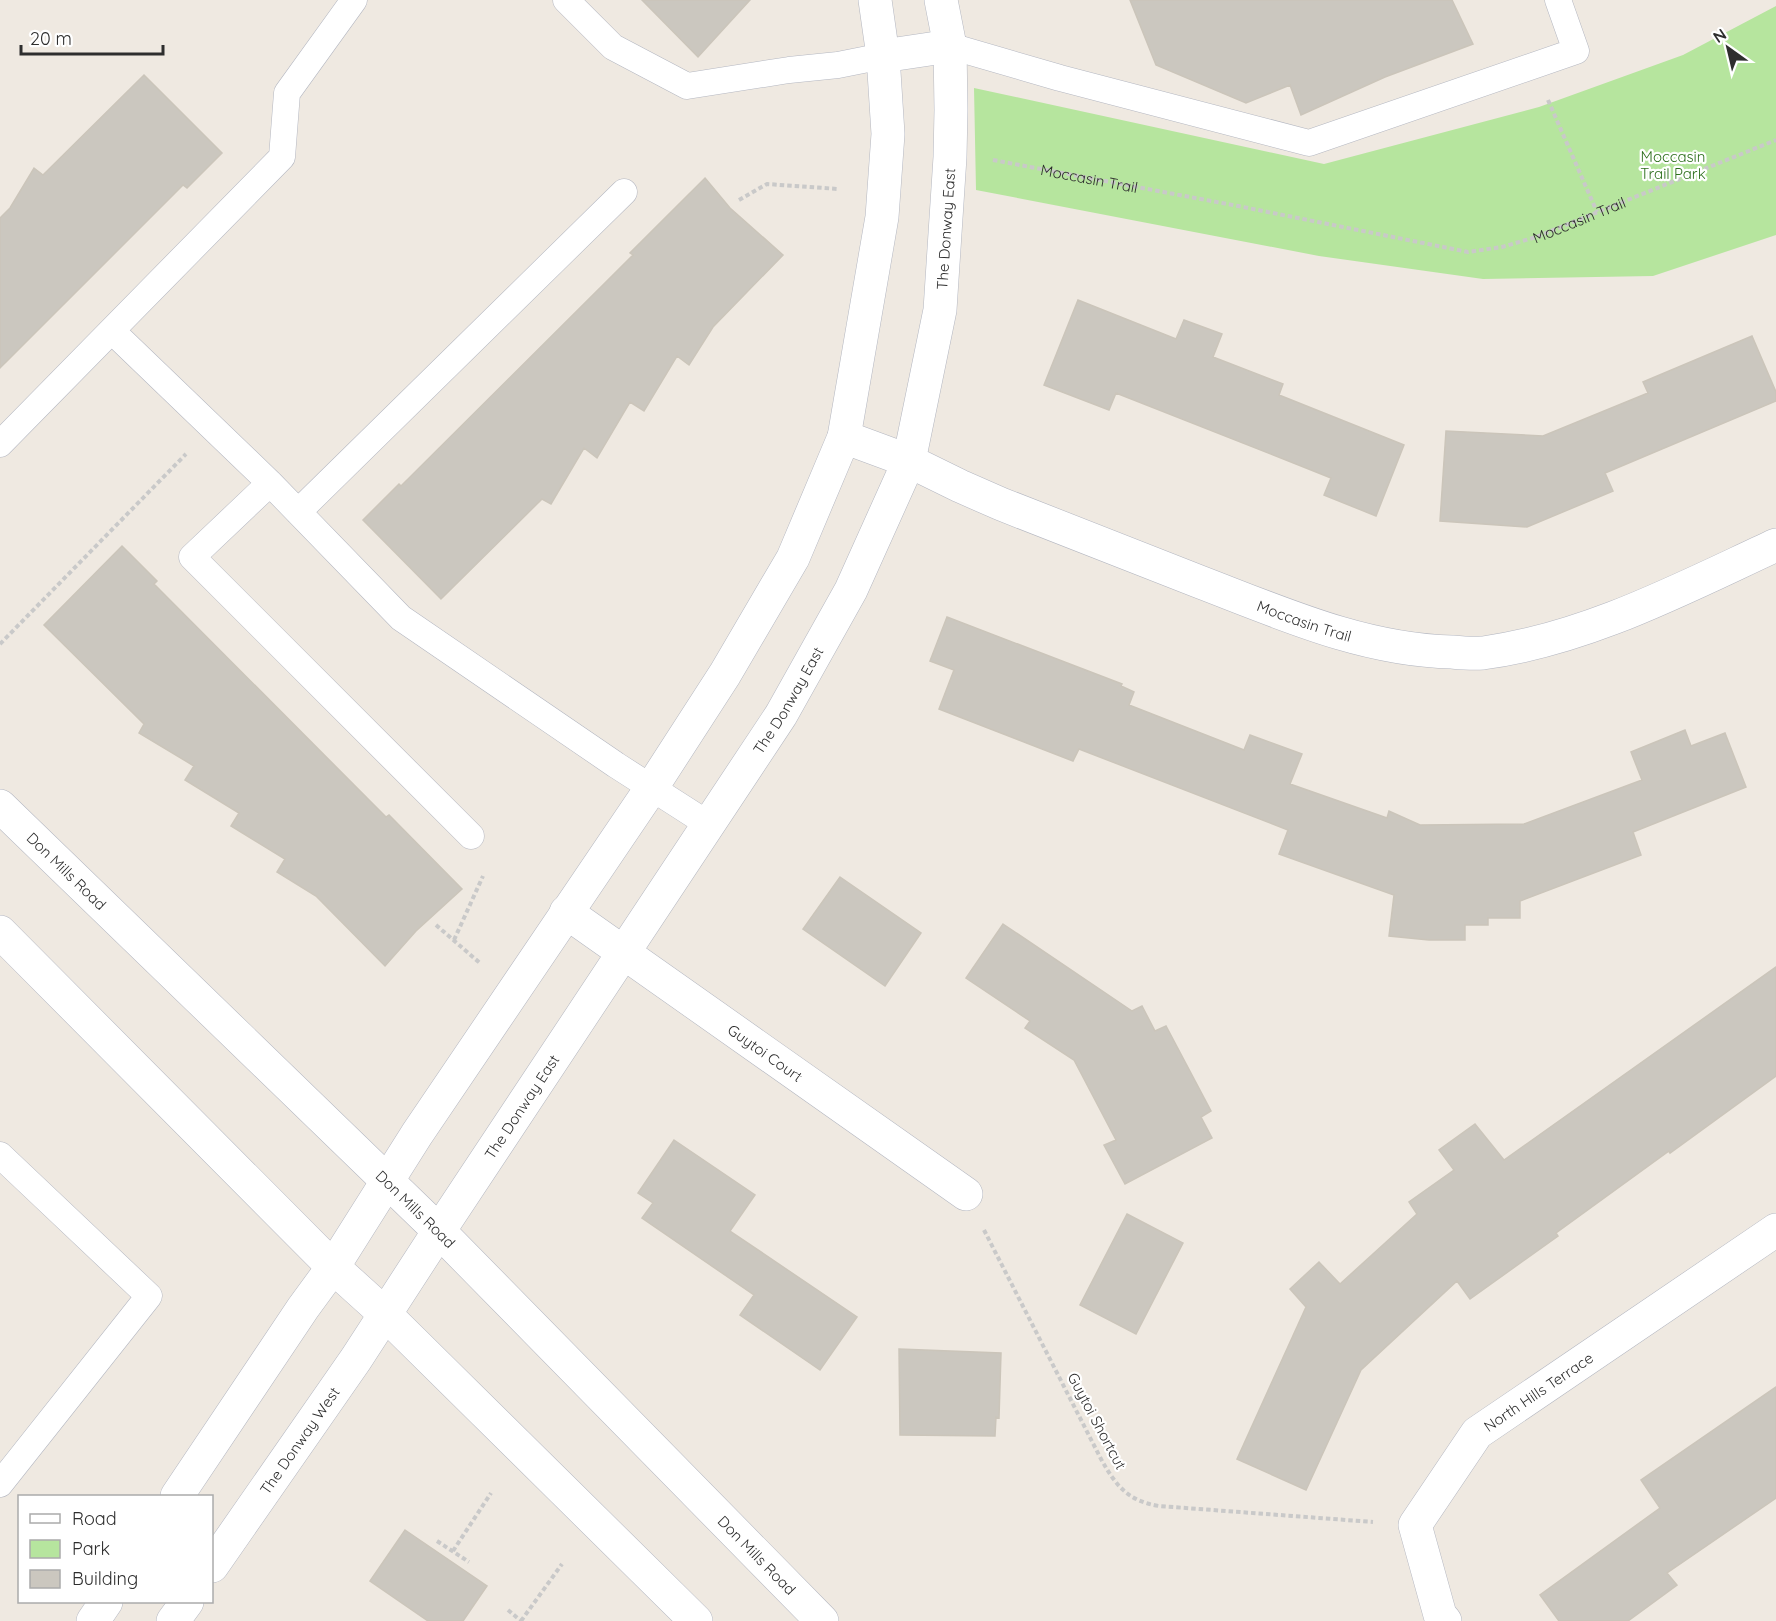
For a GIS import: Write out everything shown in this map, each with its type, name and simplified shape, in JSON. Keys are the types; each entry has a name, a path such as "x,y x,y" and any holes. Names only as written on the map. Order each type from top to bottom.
{"street":[{"path":"178,1495 303,1308 333,1268 417,1134 652,787 725,674 793,558 844,438 882,217 888,134 883,56 875,0"},
{"name":"The Donway East","path":"385,1314 781,715 851,590 909,461 940,310 950,157 950,46 942,0"},
{"path":"883,56 950,46"},
{"name":"Moccasin Trail","path":"844,438 909,461 991,499 1290,617 1392,647 1436,652 1482,653 1528,644 1577,630 1651,603 1776,544"},
{"name":"Don Mills Road","path":"0,806 439,1231 822,1621"},
{"name":"Guytoi Court","path":"566,912 966,1194"},
{"path":"0,932 333,1268 385,1314 696,1621"},
{"name":"North Hills Terrace","path":"1416,1525 1476,1433 1776,1230"},
{"name":"The Donway West","path":"213,1565 350,1369 385,1314"},
{"path":"1416,1525 1440,1615 1445,1621"},
{"path":"93,1621 105,1603"},
{"path":"173,1621 186,1603"}],"lane":[{"path":"0,444 282,158 286,93 354,0"},
{"path":"566,0 613,47 687,86 837,65 883,56"},
{"path":"950,46 1060,78 1309,143 1576,51 1558,0"},
{"path":"298,512 624,192"},
{"path":"112,331 270,483 401,618 598,753 708,824"},
{"path":"270,483 192,557 471,836"},
{"path":"0,1155 149,1296 0,1484"}],"path":[{"path":"1532,66 1597,212"},
{"name":"Moccasin Trail","path":"950,157 986,158 1468,252 1527,241 1776,140"},
{"path":"739,200 767,184 837,189"},
{"path":"0,644 213,427"},
{"path":"454,940 483,876"},
{"path":"436,925 481,965"},
{"name":"Guytoi Shortcut","path":"966,1194 1101,1459 1115,1481 1129,1495 1138,1501 1159,1506 1416,1525"},
{"path":"453,1551 491,1493"},
{"path":"437,1541 469,1562"},
{"path":"508,1610 521,1621 562,1564"}],"green space":[{"name":"Moccasin Trail Park","path":"1776,6 1776,235 1653,276 1483,279 1319,256 976,190 974,88 1324,164 1539,107 1683,55"}],"building":[{"path":"642,0 750,0 698,57"},
{"path":"1130,0 1452,0 1473,44 1385,77 1301,115 1290,85 1246,103 1156,65"},
{"path":"144,75 222,153 187,188 183,185 0,368 0,218 10,208 34,168 43,175"},
{"path":"705,178 730,208 783,255 713,327 689,365 677,356 644,411 630,402 597,458 584,448 551,504 542,499 441,599 363,520 399,484 401,486 633,255 630,253"},
{"path":"1078,300 1176,339 1184,320 1222,334 1213,357 1283,384 1279,395 1404,445 1376,516 1324,495 1331,478 1296,464 1116,393 1109,410 1044,385"},
{"path":"1752,336 1776,392 1776,401 1605,473 1613,491 1527,527 1440,521 1446,431 1543,436 1648,393 1643,382"},
{"path":"122,546 157,581 154,584 386,817 389,815 462,889 416,931 385,966 316,896 277,872 285,859 231,826 239,813 185,780 194,766 139,733 144,724 44,625"},
{"path":"947,617 1122,684 1121,686 1134,692 1129,705 1244,750 1250,735 1302,754 1290,784 1387,818 1389,811 1420,825 1524,824 1642,780 1631,752 1685,730 1691,746 1725,733 1746,787 1633,832 1641,855 1520,901 1520,918 1488,918 1488,925 1465,925 1465,940 1429,940 1389,936 1394,895 1279,854 1288,830 1079,749 1073,761 939,709 954,670 930,661"},
{"path":"840,877 921,933 885,986 803,929"},
{"path":"1003,924 1132,1011 1142,1006 1155,1031 1166,1026 1211,1111 1201,1117 1212,1138 1125,1184 1104,1145 1116,1140 1074,1060 1025,1028 1030,1021 966,978"},
{"path":"1776,967 1776,1076 1556,1233 1558,1236 1470,1299 1457,1281 1361,1370 1306,1490 1237,1459 1306,1307 1290,1289 1319,1262 1340,1284 1417,1214 1409,1202 1454,1170 1439,1150 1475,1124 1504,1160"},
{"path":"674,1140 755,1195 730,1231 857,1317 820,1370 740,1315 754,1295 642,1218 653,1203 638,1193"},
{"path":"1127,1214 1183,1243 1136,1334 1080,1305"},
{"path":"899,1349 1001,1353 999,1418 996,1417 995,1436 900,1435"},
{"path":"1776,1387 1776,1498 1667,1573 1677,1585 1628,1621 1559,1621 1540,1595 1660,1508 1641,1480"},
{"path":"405,1530 487,1586 463,1621 428,1621 370,1581"}]}
